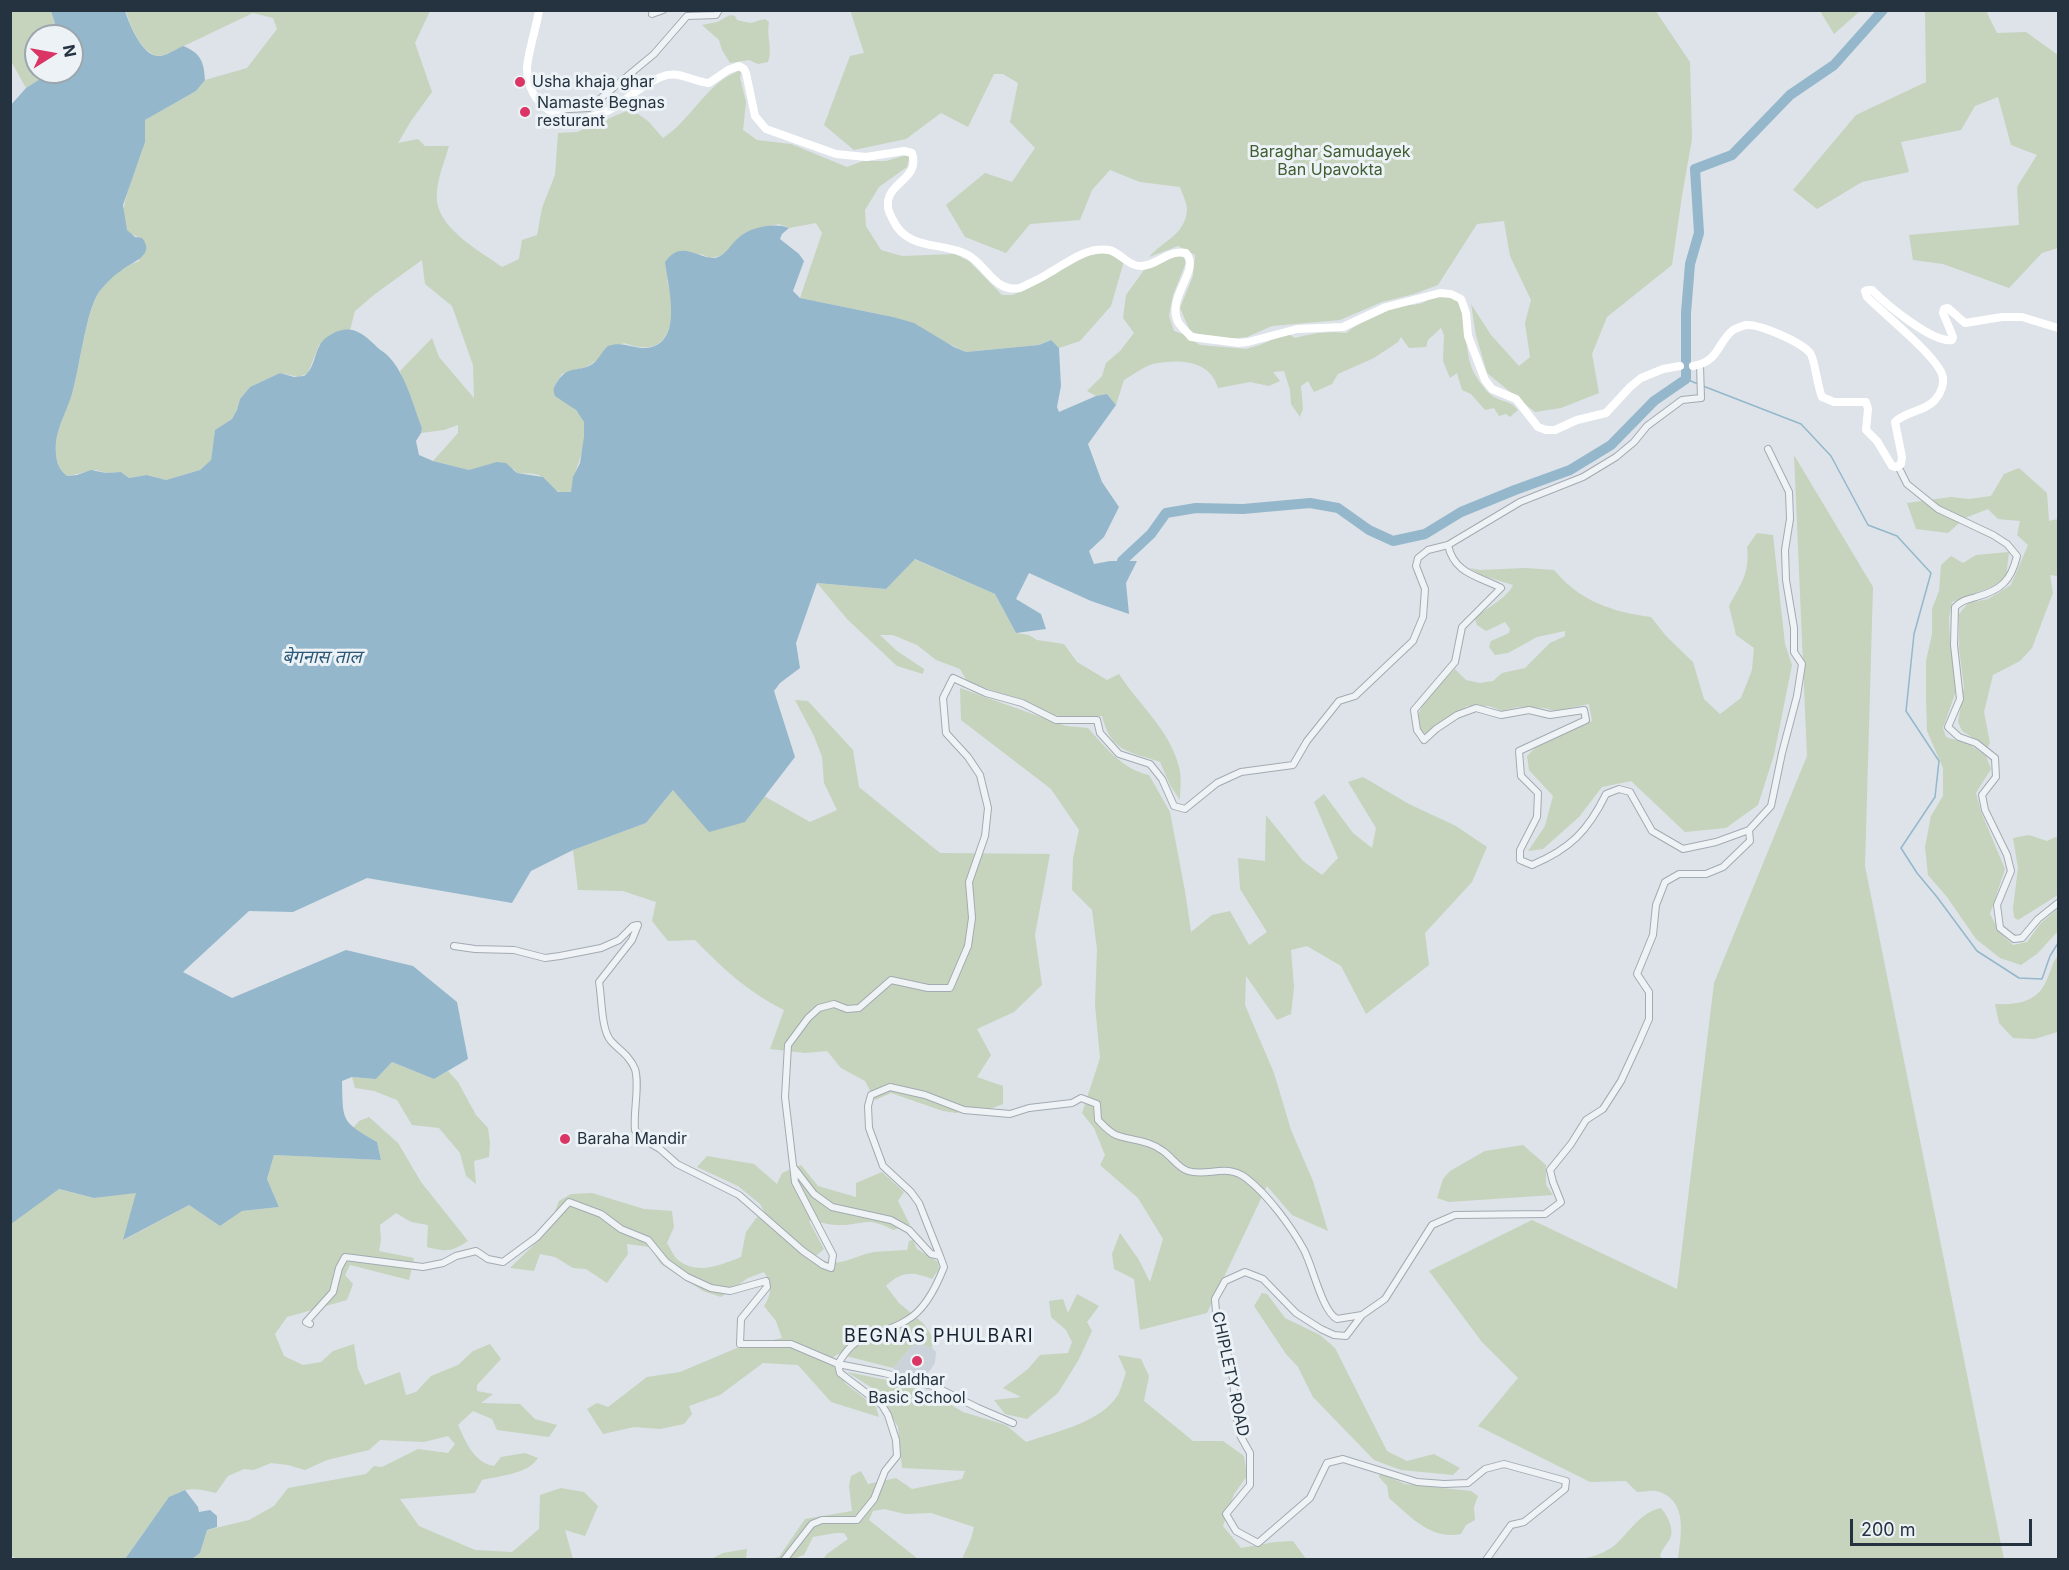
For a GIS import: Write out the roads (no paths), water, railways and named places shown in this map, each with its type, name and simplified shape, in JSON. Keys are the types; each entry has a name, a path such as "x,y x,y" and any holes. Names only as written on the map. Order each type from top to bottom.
{"main road":[{"path":"539,10 527,68 533,94 558,117 569,119 595,116 662,76 675,74 710,83 728,70 739,66 746,73 755,116 766,129 836,154 866,157 904,151 912,153 914,168 888,196 887,209 896,227 910,239 936,248 956,250 970,256 1003,287 1011,290 1020,288 1093,250 1110,250 1134,265 1140,266 1146,266 1178,252 1186,253 1190,258 1190,268 1175,301 1179,322 1191,337 1239,343 1297,329 1343,327 1386,307 1440,293 1451,294 1461,299 1466,313 1468,336 1485,380 1492,389 1516,399 1538,427 1546,430 1555,430 1577,420 1606,413 1641,378 1663,369 1680,366"},
{"path":"1696,365 1710,360 1731,332 1745,325 1774,332 1811,354 1816,383 1822,397 1834,402 1861,400 1866,402 1868,409 1866,430 1877,441 1892,466 1898,466 1901,464 1902,457 1895,422 1901,417 1927,407 1935,400 1943,379 1940,371 1928,356 1867,297 1865,291 1872,290 1896,311 1928,332 1948,341 1953,337 1943,313 1944,309 1948,308 1965,322 2022,317 2058,328"}],"street":[{"path":"654,10 652,14 663,10"},
{"path":"550,111 589,108 654,54 687,16 716,15 719,10"},
{"path":"454,946 514,950 546,958 601,948 619,940 633,926 638,925 632,940 599,982 603,1002 604,1029 611,1041 625,1052 635,1071 635,1130 643,1139 660,1149 677,1164 739,1195 803,1251 831,1268 833,1255 795,1182 785,1097 788,1045 808,1018 819,1008 834,1004 846,1009 860,1008 891,980 928,988 950,988 968,946 972,918 969,882 985,836 988,808 980,776 968,757 946,733 943,698 953,678 986,693 1022,703 1056,720 1097,720 1100,732 1119,754 1150,764 1162,779 1174,806 1185,809 1217,783 1241,772 1293,765 1307,741 1339,701 1355,696 1413,641 1423,617 1425,589 1416,566 1418,558 1428,550 1448,545 1520,502 1583,477 1616,457 1634,442 1647,426 1682,400 1701,398 1702,381 1696,365 1680,366"},
{"path":"1448,545 1450,554 1459,566 1474,578 1501,588 1462,627 1455,662 1414,710 1417,730 1424,740 1456,715 1476,708 1501,715 1529,710 1550,715 1584,710 1586,720 1519,751 1521,776 1538,793 1537,817 1520,850 1520,860 1532,865 1570,845 1596,816 1606,794 1619,789 1630,792 1652,831 1683,849 1716,842 1749,830 1771,806 1797,696 1802,664 1794,652 1794,628 1786,580 1785,550 1790,519 1789,492 1768,449"},
{"path":"1898,466 1907,484 1932,504 1993,535 2007,544 2017,556 2014,571 2005,585 1979,597 1962,600 1955,607 1954,645 1960,699 1948,727 1959,737 1976,743 1995,759 1996,777 1982,795 1988,817 2007,855 2011,872 1997,905 2001,928 2014,939 2022,938 2038,919 2058,903"},
{"name":"CHIPLETY ROAD","path":"1486,1560 1510,1525 1524,1522 1565,1489 1566,1480 1504,1464 1485,1469 1468,1483 1444,1485 1417,1482 1343,1459 1328,1463 1310,1498 1258,1543 1236,1531 1226,1514 1250,1485 1250,1453 1241,1437 1236,1415 1233,1379 1227,1352 1217,1325 1215,1299 1225,1281 1245,1272 1263,1279 1296,1313 1334,1335 1346,1336 1362,1315 1385,1299 1432,1225 1455,1215 1545,1214 1562,1202 1550,1170 1571,1144 1586,1120 1603,1109 1621,1081 1649,1019 1649,992 1637,974 1653,935 1656,906 1665,882 1678,874 1706,873 1723,867 1750,841 1749,830"},
{"path":"784,1560 812,1524 822,1520 860,1518 874,1499 885,1471 897,1456 896,1440 888,1415 882,1405 840,1373 838,1364 850,1346 858,1339 895,1326 916,1314 944,1270 944,1262 919,1203 911,1192 883,1166 869,1128 868,1106 871,1095 890,1087 925,1095 964,1110 989,1114 1010,1114 1029,1108 1072,1103 1081,1098 1096,1104 1098,1120 1113,1134 1150,1143 1164,1151 1185,1171 1198,1173 1224,1170 1244,1176 1273,1205 1305,1251 1332,1316 1337,1319 1362,1315"},
{"path":"793,1166 814,1194 832,1207 891,1220 909,1230 931,1254 940,1256"},
{"path":"310,1324 306,1322 333,1292 339,1268 345,1257 423,1267 443,1263 456,1256 476,1251 488,1259 502,1262 537,1237 569,1202 601,1214 621,1229 648,1240 666,1262 687,1277 711,1288 730,1291 766,1281 767,1287 741,1318 740,1344 791,1344 838,1364 936,1387 1013,1422"}],"water":[{"name":"बेगनास ताल","path":"51,11 125,11 136,37 146,50 160,56 183,46 189,49 198,55 204,68 205,80 196,91 145,120 145,142 123,205 127,230 135,237 142,238 146,249 141,257 112,277 104,286 90,312 73,390 56,442 57,461 60,469 67,476 91,470 106,473 121,472 129,478 147,475 166,480 200,470 211,460 215,430 232,419 240,399 250,387 280,373 294,377 304,376 311,368 323,341 334,333 347,329 358,332 369,340 387,355 400,372 422,428 416,441 419,455 469,470 497,462 506,463 517,473 543,477 558,492 571,492 573,477 580,463 584,422 576,410 555,396 554,387 557,382 571,370 590,366 608,346 622,344 645,348 657,345 665,337 670,326 671,299 665,262 671,255 689,251 708,257 719,257 747,232 761,227 783,226 789,228 780,239 804,261 793,291 800,298 914,323 966,352 1039,345 1051,340 1059,348 1061,386 1057,407 1059,412 1096,396 1107,394 1116,405 1088,444 1102,482 1119,507 1104,537 1089,551 1094,564 1110,561 1137,561 1126,583 1129,614 1091,601 1029,573 1016,599 1041,614 1046,629 1016,633 995,594 915,559 886,589 817,583 796,643 800,668 780,683 774,691 795,757 745,822 709,832 673,790 646,823 573,850 531,871 512,903 367,878 293,912 249,911 183,972 232,998 346,950 413,966 457,1002 468,1059 434,1079 392,1062 376,1079 352,1077 342,1081 346,1119 356,1129 377,1142 381,1160 274,1155 267,1179 279,1207 242,1211 220,1226 189,1205 123,1240 136,1193 94,1198 59,1189 11,1224 10,106 32,84 84,84 84,24 55,24"},
{"path":"185,1490 198,1507 199,1512 210,1510 217,1516 217,1527 207,1530 200,1553 192,1559 125,1559 169,1497"}],"waterway":[{"path":"1122,561 1151,534 1166,513 1196,508 1243,509 1310,503 1338,508 1369,530 1393,541 1425,534 1461,512 1570,470 1611,445 1654,401 1686,379 1686,313 1690,264 1699,233 1695,169 1732,155 1790,95 1834,65 1883,10"},
{"path":"1686,379 1698,384"},
{"path":"1703,386 1801,424 1831,456 1868,525 1897,536 1931,573 1914,634 1906,711 1939,761 1935,797 1901,848 1917,873 1977,951 2019,978 2042,979 2050,956 2058,943"}],"place":[{"name":"Usha khaja ghar","path":"520,82"},
{"name":"Namaste Begnas resturant","path":"525,112"},
{"name":"Baraha Mandir","path":"565,1139"},
{"name":"Jaldhar Basic School","path":"917,1361"}],"district":[{"name":"BEGNAS PHULBARI","path":"939,1337"}],"park label":[{"name":"Baraghar Samudayek Ban Upavokta","path":"1330,161"}]}
